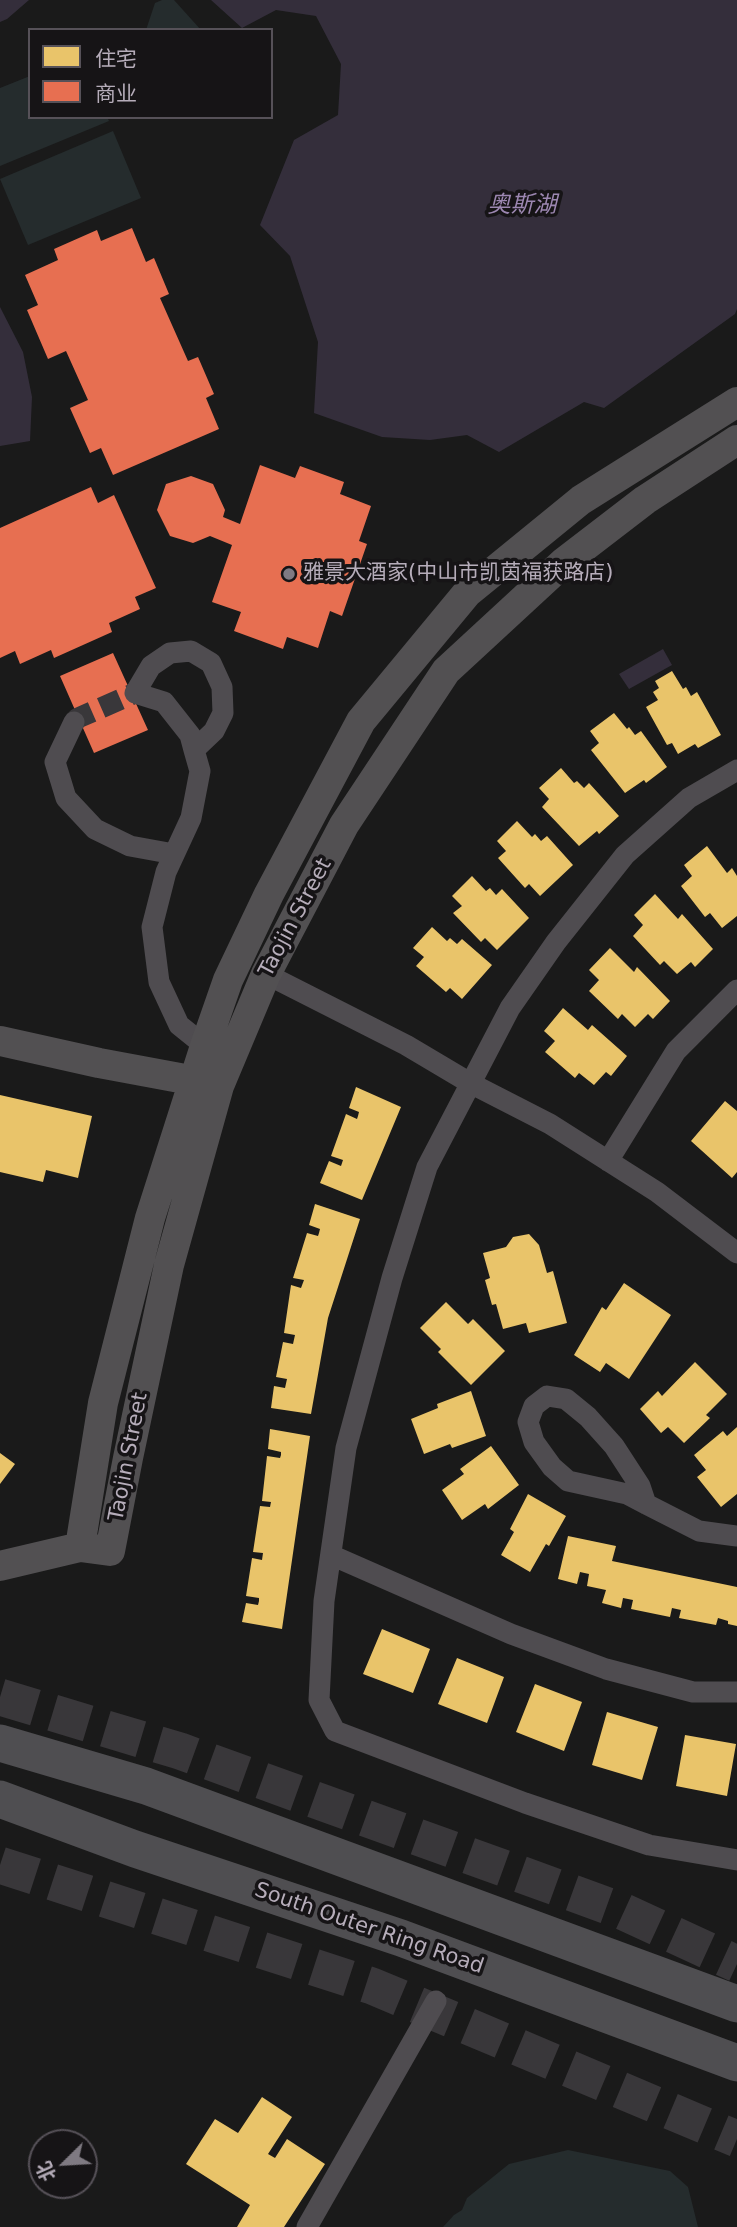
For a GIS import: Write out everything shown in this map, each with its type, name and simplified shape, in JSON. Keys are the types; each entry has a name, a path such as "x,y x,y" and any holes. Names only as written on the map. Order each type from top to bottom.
{"highway":[{"path":"0,1744 146,1786 737,2004"},
{"name":"South Outer Ring Road","path":"0,1800 135,1849 401,1938 737,2063"},
{"path":"0,1809 46,1815"}],"street":[{"path":"0,1566 80,1547 103,1403 149,1218 206,1083 205,1046 228,980 269,894 360,721 467,593 581,500 737,402"},
{"name":"Taojin Street","path":"80,1547 110,1551 206,1083 344,825 446,671 563,564 645,500 737,440"},
{"path":"194,750 214,731 223,713 222,687 211,663 191,651 170,653 151,666 135,693 164,702 190,735 194,750 200,771 191,818 166,872 152,927 159,982 179,1025 205,1046"},
{"path":"74,722 55,762 66,798 95,829 130,846 174,854"},
{"path":"737,770 689,798 625,855 556,942 510,1008 427,1167 392,1278 346,1448 324,1601 319,1700 335,1731 525,1803 649,1845 737,1860"},
{"path":"266,974 406,1045 470,1083 550,1124 657,1192 737,1253"},
{"path":"608,1161 676,1051 737,989"},
{"path":"0,1041 206,1083"},
{"path":"646,1504 640,1486 614,1446 588,1417 566,1399 547,1396 534,1406 528,1422 534,1443 552,1467 568,1480 627,1494 646,1504 699,1531 737,1536"},
{"path":"331,1555 511,1634 606,1668 693,1692 737,1692"},
{"path":"307,2227 436,2001"}],"shaded area":[{"path":"174,0 199,28 147,28 155,3"},
{"path":"28,77 28,119 109,121 0,166 0,88"},
{"path":"113,131 141,198 28,245 0,179"},
{"path":"568,2150 670,2171 688,2187 698,2227 443,2227 462,2210 467,2198 509,2164"}],"water":[{"path":"0,0 29,0 0,22"},
{"name":"奥斯湖","path":"211,0 737,0 735,314 604,408 584,402 499,452 467,435 430,440 382,437 314,413 318,342 290,256 260,225 294,140 338,115 341,64 316,16 276,10 242,28"},
{"path":"0,307 23,352 32,397 30,441 0,446"},
{"path":"663,649 672,665 629,689 619,674"}],"building: 住宅":[{"path":"672,671 683,689 686,687 691,696 697,692 721,735 698,748 695,744 678,754 672,743 667,745 646,707 658,700 653,692 659,688 655,681"},
{"path":"614,713 635,735 641,731 667,767 646,783 644,780 625,793 591,750 599,743 590,731"},
{"path":"561,768 574,783 577,781 584,788 589,783 619,816 599,834 597,831 579,846 542,807 549,799 539,788"},
{"path":"517,821 532,837 535,834 541,841 547,836 573,865 540,896 529,884 525,888 498,858 506,851 497,841"},
{"path":"707,846 727,873 732,868 737,876 737,916 722,928 710,913 705,917 681,886 692,876 684,865"},
{"path":"472,876 486,891 490,888 496,895 502,889 529,918 497,950 485,938 481,942 453,913 462,906 452,896"},
{"path":"655,894 678,919 682,914 713,949 695,967 691,962 677,974 664,961 660,965 633,936 643,925 634,915"},
{"path":"432,927 447,941 450,938 457,944 462,939 492,965 462,999 450,988 446,992 416,966 424,957 413,948"},
{"path":"610,948 634,972 637,967 670,1001 653,1019 648,1014 635,1027 622,1014 618,1019 589,991 599,980 589,970"},
{"path":"563,1008 588,1030 592,1025 627,1056 611,1076 606,1072 594,1085 579,1073 575,1078 545,1052 555,1041 544,1031"},
{"path":"356,1087 401,1107 362,1200 320,1183 329,1161 341,1166 343,1160 331,1156 346,1114 357,1119 359,1112 349,1108"},
{"path":"0,1095 92,1116 78,1178 46,1170 43,1182 0,1172"},
{"path":"725,1101 737,1111 737,1172 732,1178 691,1141"},
{"path":"315,1204 360,1219 328,1318 311,1414 271,1408 274,1386 285,1388 287,1379 276,1377 283,1342 293,1344 295,1335 284,1333 291,1285 301,1288 304,1280 293,1278 307,1233 318,1236 320,1229 309,1225"},
{"path":"529,1234 539,1245 547,1273 553,1271 567,1323 529,1333 526,1323 503,1329 485,1280 490,1278 483,1253 506,1247 513,1237"},
{"path":"624,1283 671,1315 629,1379 606,1363 600,1372 574,1355 602,1307 606,1310"},
{"path":"446,1302 468,1324 473,1319 505,1351 471,1385 438,1352 441,1349 420,1328"},
{"path":"695,1362 727,1394 706,1415 710,1418 684,1443 668,1427 661,1433 640,1409 658,1391 662,1396"},
{"path":"471,1391 486,1436 452,1448 450,1444 424,1454 411,1419 438,1408 437,1404"},
{"path":"737,1427 737,1494 721,1507 697,1477 706,1470 694,1455 723,1431 727,1436"},
{"path":"270,1429 310,1436 282,1629 242,1622 246,1603 258,1605 259,1601 259,1598 246,1596 252,1558 262,1560 263,1553 253,1552 260,1506 270,1507 271,1502 262,1501 267,1456 280,1458 281,1455 281,1452 268,1449"},
{"path":"491,1446 519,1485 488,1509 485,1504 462,1520 442,1490 464,1474 460,1469"},
{"path":"0,1453 15,1464 0,1484"},
{"path":"528,1494 566,1516 530,1572 501,1555 514,1532 510,1529"},
{"path":"568,1536 616,1546 612,1561 737,1587 737,1626 718,1618 716,1625 679,1618 681,1610 672,1608 670,1617 631,1609 633,1600 623,1598 621,1608 602,1603 606,1590 587,1586 589,1574 580,1572 577,1584 558,1579"},
{"path":"382,1629 430,1649 413,1693 363,1674"},
{"path":"457,1658 504,1677 487,1723 438,1704"},
{"path":"535,1684 582,1702 564,1751 516,1732"},
{"path":"607,1712 658,1727 642,1780 592,1765"},
{"path":"685,1735 736,1744 727,1796 676,1786"},
{"path":"262,2097 292,2117 268,2154 275,2158 287,2139 325,2164 284,2227 237,2227 250,2205 186,2164 215,2119 238,2133"}],"building: 商业":[{"path":"132,228 146,262 154,258 169,294 160,298 188,361 198,357 214,394 206,398 219,429 113,475 101,448 90,453 70,408 88,400 66,351 48,359 27,310 38,305 25,275 58,260 54,249 97,230 101,241"},
{"name":"雅景大酒家(中山市凯茵福获路店)","path":"260,465 295,478 300,466 344,482 340,494 371,506 359,541 367,544 342,616 330,611 318,648 287,637 283,649 234,631 241,612 212,602 232,545 210,536 193,543 170,536 157,510 166,484 191,476 213,484 225,510 223,517 240,524"},
{"path":"91,487 98,503 114,495 156,588 135,597 140,609 109,623 112,632 54,658 51,650 20,664 15,651 0,658 0,528"},
{"path":"113,653 148,730 94,753 60,676"}],"tunnel":[{"path":"74,722 135,693"},
{"path":"0,1697 180,1751 622,1911 737,1964"},
{"path":"0,1865 372,1986 737,2139"}],"place":[{"name":"雅景大酒家(中山市凯茵福获路店)","path":"289,574"}]}
